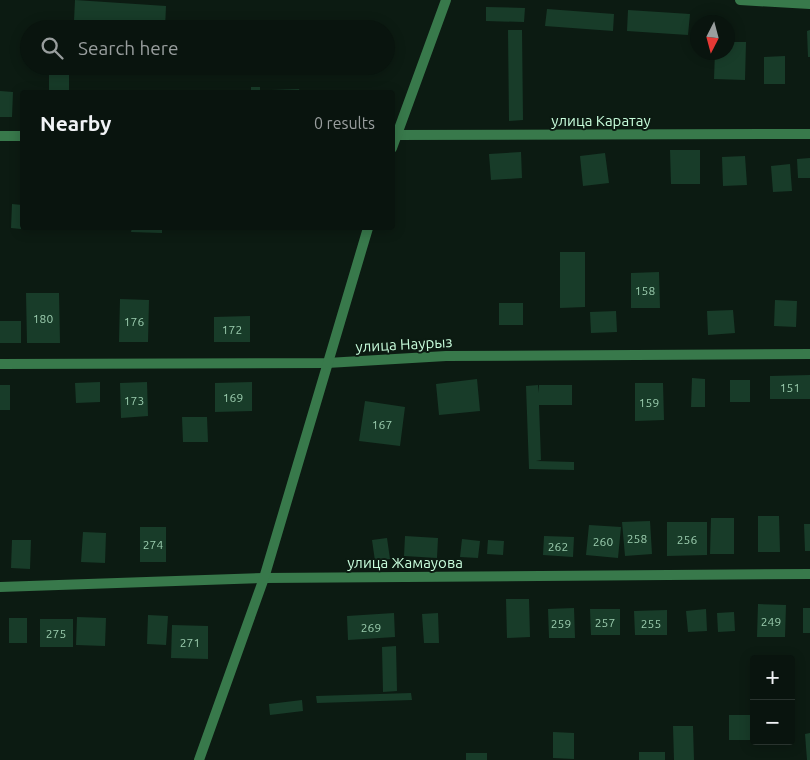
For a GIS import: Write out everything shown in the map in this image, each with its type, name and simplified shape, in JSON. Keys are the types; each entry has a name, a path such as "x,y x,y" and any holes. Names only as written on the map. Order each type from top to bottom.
{"street":[{"path":"395,135 446,0"},
{"path":"740,0 810,4"},
{"name":"улица Каратау","path":"395,135 810,134"},
{"path":"0,136 20,136"},
{"path":"199,760 264,578 367,230"},
{"name":"улица Наурыз","path":"0,364 327,363 446,356 810,354"},
{"name":"улица Жамауова","path":"0,587 264,578 810,574"}],"building":[{"path":"75,0 166,6 165,20 74,20"},
{"path":"486,7 525,8 524,22 486,21"},
{"path":"547,9 614,14 613,31 545,26"},
{"path":"628,10 690,14 688,35 627,31"},
{"path":"508,30 522,30 523,120 509,121"},
{"path":"810,30 810,57 808,57 807,31"},
{"path":"735,42 746,42 745,80 714,79 715,60 735,60"},
{"path":"785,56 785,84 764,84 764,57"},
{"path":"49,75 69,75 69,90 49,90"},
{"path":"251,87 260,87 260,90 251,90"},
{"path":"0,91 13,92 12,117 0,117"},
{"path":"670,150 700,150 700,184 671,184"},
{"path":"521,152 522,178 491,180 489,154"},
{"path":"605,153 609,183 583,186 580,156"},
{"path":"745,156 747,185 723,186 722,157"},
{"path":"810,158 810,178 798,178 797,159"},
{"path":"790,164 792,191 773,192 771,166"},
{"path":"12,204 20,205 20,229 11,228"},
{"path":"132,230 162,230 162,233 131,232"},
{"path":"560,252 585,252 585,307 560,308"},
{"path":"659,272 660,308 631,308 631,273"},
{"path":"26,293 59,293 60,343 27,343"},
{"path":"120,299 149,300 148,342 119,342"},
{"path":"775,300 797,301 796,327 774,326"},
{"path":"499,303 523,303 523,325 499,325"},
{"path":"733,310 735,333 708,335 707,311"},
{"path":"616,311 617,332 591,333 590,312"},
{"path":"250,316 250,342 214,342 214,317"},
{"path":"0,321 21,321 21,343 0,343"},
{"path":"810,375 810,399 770,399 770,376"},
{"path":"692,378 705,379 705,407 691,407"},
{"path":"477,379 480,411 439,415 436,384"},
{"path":"730,380 750,380 750,402 730,402"},
{"path":"100,382 100,402 76,403 75,383"},
{"path":"147,382 148,416 121,418 120,383"},
{"path":"252,382 252,411 215,412 215,383"},
{"path":"635,383 663,383 664,420 635,421"},
{"path":"0,385 10,385 10,410 0,410"},
{"path":"538,385 538,393 539,385 572,385 572,405 539,405 541,460 536,461 574,462 574,470 529,469 526,386"},
{"path":"365,401 405,407 400,446 359,441"},
{"path":"182,417 207,417 208,442 183,442"},
{"path":"758,516 779,516 780,552 758,552"},
{"path":"711,518 734,518 734,554 710,554"},
{"path":"650,521 652,554 625,556 622,522"},
{"path":"667,522 707,522 707,555 667,556"},
{"path":"804,524 810,524 810,551 805,551"},
{"path":"589,525 621,527 618,558 586,555"},
{"path":"140,527 166,527 166,562 140,562"},
{"path":"83,532 106,533 105,563 81,562"},
{"path":"405,536 438,538 437,558 404,556"},
{"path":"544,536 574,537 573,557 543,555"},
{"path":"387,538 390,559 375,561 372,540"},
{"path":"462,539 480,541 478,558 460,557"},
{"path":"12,540 31,540 30,569 11,568"},
{"path":"488,540 504,541 503,555 487,554"},
{"path":"506,599 529,599 530,637 507,638"},
{"path":"758,604 786,605 785,637 757,637"},
{"path":"574,608 575,638 549,638 548,609"},
{"path":"803,608 810,608 810,633 803,633"},
{"path":"590,609 620,609 620,635 591,635"},
{"path":"706,609 707,631 688,632 686,611"},
{"path":"667,610 667,635 635,635 634,611"},
{"path":"734,612 735,631 718,632 717,613"},
{"path":"394,613 395,637 348,640 347,616"},
{"path":"438,613 439,643 424,643 422,614"},
{"path":"148,615 168,616 166,645 147,644"},
{"path":"77,617 106,618 105,646 76,645"},
{"path":"9,618 27,618 27,643 9,643"},
{"path":"40,619 73,619 73,647 40,647"},
{"path":"172,625 208,626 208,659 171,658"},
{"path":"396,646 397,691 383,692 382,647"},
{"path":"411,693 412,700 317,703 316,696"},
{"path":"302,700 303,711 270,715 269,704"},
{"path":"729,715 750,715 750,740 729,740"},
{"path":"673,726 693,726 694,760 674,760"},
{"path":"553,732 574,733 574,759 553,758"},
{"path":"810,733 810,760 807,760 805,734"},
{"path":"639,752 665,752 665,760 639,760"},
{"path":"466,753 487,753 487,760 466,760"}]}
